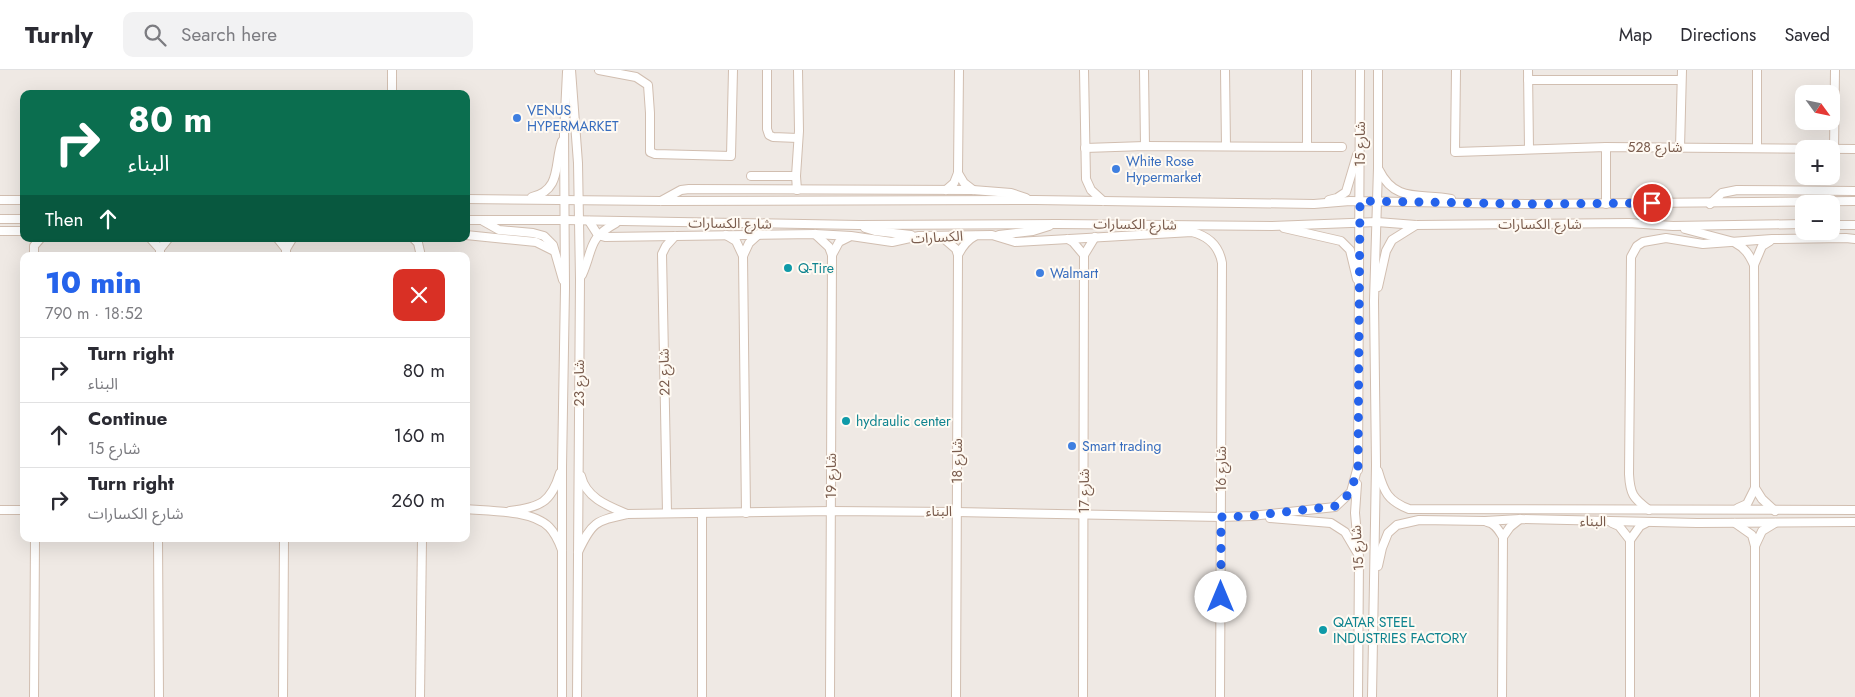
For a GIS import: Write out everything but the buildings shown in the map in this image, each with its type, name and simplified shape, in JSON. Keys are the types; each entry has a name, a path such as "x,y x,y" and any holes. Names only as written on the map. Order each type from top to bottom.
{"street":[{"path":"392,70 392,90"},
{"name":"شارع 23","path":"562,697 562,467 565,288 564,134 569,70"},
{"name":"شارع 23","path":"569,70 579,200 577,697"},
{"path":"600,70 636,77 648,85 650,152 655,154 731,156 733,70"},
{"path":"767,70 768,135 798,138"},
{"path":"797,190 798,70"},
{"path":"946,190 954,183 958,173 959,70"},
{"path":"1084,70 1086,179 1091,190 1103,201"},
{"path":"1144,70 1145,146"},
{"path":"1225,70 1226,146"},
{"path":"1307,70 1308,146"},
{"name":"شارع 15","path":"1358,697 1359,557 1355,513 1358,466 1360,294 1360,70"},
{"name":"شارع 15","path":"1372,697 1376,465 1374,301 1378,201 1378,70"},
{"name":"شارع 528","path":"1456,70 1455,152 1606,147 1795,148"},
{"path":"1528,70 1529,150"},
{"path":"1680,148 1682,70"},
{"path":"1757,70 1757,148"},
{"path":"1834,140 1835,70"},
{"path":"1528,80 1681,80"},
{"path":"520,199 542,194 552,184 557,169 558,152 564,134"},
{"path":"1314,204 1337,198 1346,192 1350,183 1360,138"},
{"path":"1085,148 1145,146 1342,147"},
{"path":"1606,147 1606,204"},
{"name":"شارع 528","path":"1840,148 1855,149"},
{"path":"1378,168 1385,183 1394,190 1405,194 1439,196 1471,203"},
{"path":"958,173 964,183 973,190"},
{"path":"751,176 796,176"},
{"path":"660,202 676,192 689,189 973,190 1011,193 1035,200"},
{"path":"902,201 930,191"},
{"path":"1710,204 1716,197 1728,191 1855,191"},
{"path":"1797,191 1805,195"},
{"name":"شارع الكسارات","path":"470,199 660,202 1035,200 1314,204 1360,201 1606,204 1795,202"},
{"path":"0,200 20,200"},
{"name":"شارع الكسارات","path":"1840,201 1855,201"},
{"path":"0,219 20,219"},
{"name":"شارع الكسارات","path":"470,220 859,225 1272,226 1359,222 1416,225 1629,223 1673,226 1795,224"},
{"path":"481,220 499,230 533,233 544,236 553,245 556,252 565,288"},
{"path":"589,222 598,235"},
{"path":"580,279 598,235 618,222"},
{"path":"992,235 1034,231 1057,224"},
{"path":"1840,224 1855,225"},
{"path":"859,225 876,231 919,236"},
{"path":"1374,301 1386,251 1392,240 1416,225"},
{"path":"1272,226 1341,241 1350,250 1360,294"},
{"path":"1673,226 1734,242 1749,253 1754,265 1755,488 1747,504 1734,510"},
{"path":"0,231 20,232"},
{"path":"1846,238 1855,231"},
{"name":"الكسارات","path":"598,235 606,237 815,234 851,236 892,242 919,236 992,235 1016,242 1192,232 1200,234 1214,243"},
{"path":"743,256 749,243 759,234"},
{"path":"815,234 829,247 832,255"},
{"path":"470,235 536,242 556,252"},
{"path":"724,235 736,241 743,256 746,512"},
{"name":"شارع 22","path":"667,514 662,254 666,246 676,236"},
{"path":"832,255 839,242 851,236"},
{"path":"958,255 970,238 976,236"},
{"path":"942,237 956,249 958,255"},
{"path":"1067,238 1084,255 1095,237"},
{"path":"1649,510 1636,500 1630,488 1631,257 1637,246 1643,242 1666,238 1703,244 1772,240 1855,239"},
{"path":"1754,265 1762,246 1772,240"},
{"path":"30,242 34,246"},
{"path":"34,252 34,246 37,242"},
{"name":"شارع 16","path":"1214,243 1221,256 1222,263 1220,697"},
{"name":"شارع 19","path":"830,697 832,255"},
{"name":"شارع 18","path":"956,697 958,255"},
{"name":"شارع 17","path":"1083,697 1084,255"},
{"name":"البناء","path":"1376,465 1389,498 1409,508 1855,510"},
{"name":"البناء","path":"578,552 587,533 594,525 606,519 627,514 831,511 1250,516 1336,506 1351,492 1358,466"},
{"path":"504,512 526,509 544,502 552,493 562,467"},
{"name":"البناء","path":"579,467 583,485 590,492 604,503 627,514"},
{"path":"1755,488 1762,499 1775,510"},
{"path":"0,510 20,510"},
{"path":"470,510 504,512 538,519 545,523 555,535 563,552"},
{"path":"702,513 702,697"},
{"name":"البناء","path":"1250,516 1331,524 1345,532 1359,557"},
{"path":"1502,697 1503,538 1510,527 1520,519"},
{"name":"البناء","path":"1374,583 1382,548 1388,533 1397,525 1419,520 1485,521 1520,519 1735,523 1855,522"},
{"path":"1485,521 1491,522 1503,538"},
{"path":"1608,521 1619,526 1630,540"},
{"path":"1630,697 1630,540 1640,526 1653,522"},
{"path":"1756,546 1762,531 1779,522"},
{"path":"1735,523 1752,534 1756,546 1755,697"},
{"path":"34,697 35,542"},
{"path":"158,542 159,697"},
{"path":"283,697 284,542"},
{"path":"420,697 422,542"}],"shaded area":[{"path":"0,70 1855,70 1855,697 0,697"}],"place":[{"name":"VENUS HYPERMARKET","path":"517,118"},
{"name":"White Rose Hypermarket","path":"1116,169"},
{"name":"Q-Tire","path":"788,268"},
{"name":"Walmart","path":"1040,273"},
{"name":"hydraulic center","path":"846,421"},
{"name":"Smart trading","path":"1072,446"},
{"name":"QATAR STEEL INDUSTRIES FACTORY","path":"1323,630"}],"route":[{"path":"1221,597 1221,517 1314,510 1336,506 1351,492 1358,466 1360,201 1530,204 1652,203"}]}
